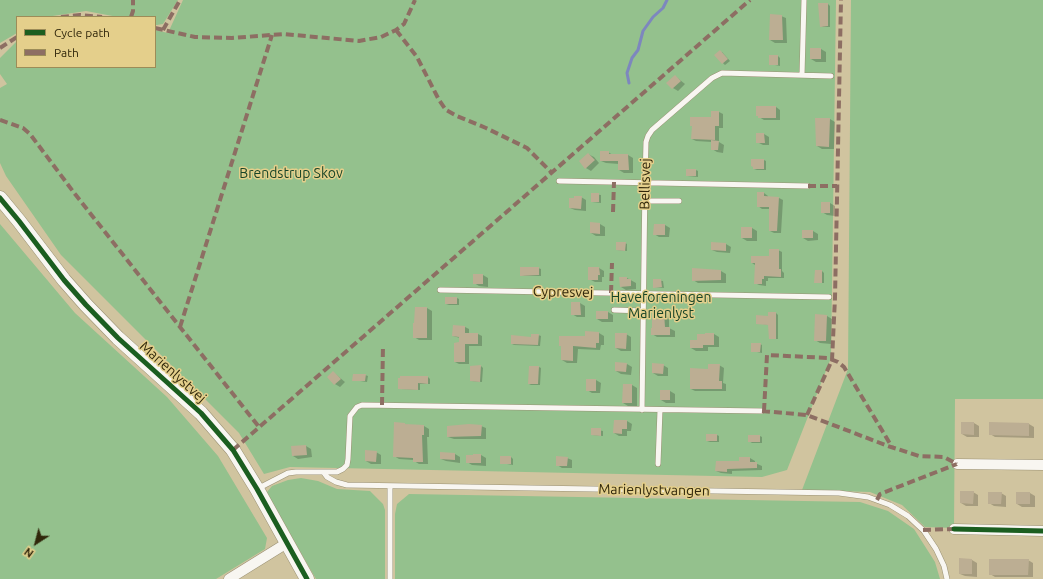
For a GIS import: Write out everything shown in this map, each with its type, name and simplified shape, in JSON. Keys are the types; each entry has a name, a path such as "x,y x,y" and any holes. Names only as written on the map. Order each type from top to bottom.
{"street":[{"name":"Marienlystvej","path":"0,198 86,306 118,338 217,430 233,450 257,489 307,579"},
{"path":"957,464 1043,465"},
{"path":"954,529 1043,530"},
{"path":"229,579 287,543"}],"lane":[{"path":"802,75 804,0"},
{"name":"Bellisvej","path":"642,410 645,182 646,142 648,136 652,130 717,75 722,73 831,76"},
{"path":"558,181 808,186"},
{"path":"645,201 679,200"},
{"name":"Cypresvej","path":"440,290 829,297"},
{"path":"614,310 644,311"},
{"path":"257,489 288,473 324,473 337,472 343,469 347,465 348,459 348,422 356,407 362,405 762,411"},
{"path":"658,464 660,410"},
{"name":"Marienlystvangen","path":"324,473 327,477 336,482 347,485 839,493 868,497 890,505 902,512 924,531 936,548 944,566 947,579"},
{"path":"390,486 390,579"}],"green space":[{"path":"0,0 178,0 163,24 157,25 156,16 113,16 86,11 53,16 16,16 16,34 0,43"},
{"path":"183,0 836,0 831,358 787,470 762,477 290,467 264,474 239,433 61,255 6,176 0,163 0,88 7,84 0,74 0,58 16,42 16,68 156,68 156,30 168,33"},
{"path":"851,0 1043,0 1043,399 955,399 954,528 925,527 902,505 870,492 802,490 848,369"},
{"path":"0,224 75,313 167,397 218,456 267,538 265,549 216,579 0,579"},
{"path":"301,478 318,481 337,489 370,491 383,504 385,510 385,579 316,579 267,492 272,486 288,480"},
{"path":"409,494 860,502 888,511 914,529 935,562 940,579 395,579 395,514 397,504"}],"building":[{"path":"818,3 828,3 828,26 820,27"},
{"path":"770,14 782,15 783,40 769,40"},
{"path":"810,48 821,48 821,59 810,59"},
{"path":"720,50 728,59 722,64 714,55"},
{"path":"769,55 778,55 778,65 769,65"},
{"path":"675,75 681,81 672,89 666,83"},
{"path":"756,106 776,106 776,118 758,118 758,116 756,116"},
{"path":"711,111 719,111 719,126 715,126 715,140 691,139 692,126 690,126 690,117 711,117"},
{"path":"815,118 830,118 829,147 816,146"},
{"path":"756,133 764,133 765,143 756,143"},
{"path":"711,140 719,141 718,150 711,150"},
{"path":"600,151 609,151 609,154 628,154 629,170 618,170 618,161 600,161"},
{"path":"588,153 595,160 585,169 579,161"},
{"path":"751,159 764,159 764,169 753,169 751,166"},
{"path":"686,169 696,169 696,176 686,176"},
{"path":"757,192 764,192 764,196 779,197 777,231 769,231 769,207 757,207"},
{"path":"591,193 599,193 599,202 591,202"},
{"path":"574,196 582,196 581,209 569,208 569,198 574,198"},
{"path":"821,202 830,202 830,213 821,213"},
{"path":"590,222 600,223 600,234 590,233"},
{"path":"654,224 665,224 665,235 653,235"},
{"path":"741,227 752,227 752,238 741,238"},
{"path":"802,230 813,230 813,238 802,238"},
{"path":"616,242 626,242 625,251 616,250"},
{"path":"711,242 726,243 726,251 711,250"},
{"path":"769,249 779,249 779,269 781,269 781,277 764,276 764,279 762,279 762,284 754,284 755,263 751,263 751,256 769,256"},
{"path":"520,267 539,267 539,275 520,276"},
{"path":"588,267 599,267 600,275 598,275 598,280 588,280"},
{"path":"692,268 721,270 721,280 692,281"},
{"path":"815,270 822,270 822,283 814,283"},
{"path":"473,274 483,274 483,284 473,284"},
{"path":"619,277 627,277 627,279 631,279 631,286 620,287"},
{"path":"653,279 661,279 662,287 653,288"},
{"path":"445,297 457,297 457,304 445,304"},
{"path":"571,302 580,302 581,315 571,315"},
{"path":"415,307 427,307 427,338 413,338"},
{"path":"596,311 608,311 608,319 596,319"},
{"path":"768,312 776,312 776,339 769,339 768,325 756,324 756,315 768,316"},
{"path":"652,313 664,313 665,327 670,327 670,335 651,335"},
{"path":"815,314 827,315 826,341 814,341"},
{"path":"453,325 465,326 465,333 478,333 478,344 465,344 465,362 454,362 454,343 459,342 459,337 452,336"},
{"path":"585,331 599,332 599,343 596,343 596,348 573,346 573,361 561,360 559,336 585,336"},
{"path":"615,333 627,333 626,349 615,348"},
{"path":"714,333 714,345 703,345 703,348 690,348 690,340 697,340 697,334"},
{"path":"531,334 539,334 538,345 511,344 511,335 531,337"},
{"path":"751,343 761,343 760,352 751,352"},
{"path":"615,362 627,363 626,372 615,371"},
{"path":"652,363 664,364 663,374 652,373"},
{"path":"708,364 720,364 719,381 722,381 722,389 690,389 690,368 708,369"},
{"path":"481,365 480,382 470,381 470,366"},
{"path":"529,366 539,366 538,384 528,384"},
{"path":"333,371 341,379 334,385 327,377"},
{"path":"353,374 366,374 365,381 352,381"},
{"path":"400,376 428,376 428,384 418,383 418,390 398,389 398,378 400,378"},
{"path":"586,379 596,379 596,391 586,391"},
{"path":"623,384 632,384 632,403 622,403"},
{"path":"660,390 670,390 670,400 660,400"},
{"path":"614,420 627,420 627,429 622,429 622,434 613,433"},
{"path":"394,422 424,425 424,435 422,435 423,462 413,462 413,458 393,457"},
{"path":"961,422 974,422 974,435 961,434"},
{"path":"989,422 1029,423 1029,436 989,435"},
{"path":"469,424 482,425 481,436 447,437 447,426"},
{"path":"591,428 601,428 601,436 591,435"},
{"path":"706,434 717,434 717,441 706,441"},
{"path":"748,435 760,435 760,442 748,442"},
{"path":"306,445 307,455 292,456 291,446"},
{"path":"365,450 377,451 376,462 365,461"},
{"path":"440,452 455,453 455,460 440,459"},
{"path":"481,454 481,463 466,463 466,455"},
{"path":"500,456 511,456 511,464 500,464"},
{"path":"556,456 568,457 567,466 556,466"},
{"path":"739,457 750,457 750,462 757,462 757,468 727,469 727,472 715,471 716,461 739,461"},
{"path":"960,491 974,491 973,504 960,503"},
{"path":"988,492 1002,492 1001,504 988,504"},
{"path":"1016,492 1030,492 1030,504 1016,504"},
{"path":"959,558 972,559 972,574 959,574"},
{"path":"989,559 1029,559 1028,575 989,575"}],"waterway":[{"path":"629,83 627,73 632,58 638,50 643,31 653,17 663,8 667,0"}],"marked path":[{"path":"131,16 133,0"},
{"path":"163,30 180,0"},
{"path":"156,28 195,37 232,38 284,34 359,41 381,37 396,30 404,24 415,0"},
{"path":"233,450 750,0"},
{"path":"807,415 832,360 835,298 841,0"},
{"path":"70,16 91,16"},
{"path":"396,30 417,57 439,100 446,110 527,148 552,173"},
{"path":"180,327 272,35"},
{"path":"0,48 16,38"},
{"path":"0,120 23,128 30,134 75,194 259,427"},
{"path":"613,212 614,182"},
{"path":"808,186 837,186"},
{"path":"611,293 612,263"},
{"path":"382,405 383,345"},
{"path":"764,411 767,355 828,358 838,362 844,367 892,447"},
{"path":"762,411 807,415 888,446 919,456 944,457 957,464"},
{"path":"877,500 880,494 957,464"},
{"path":"923,530 954,529"}],"cycle path":[{"path":"0,198 64,280 86,305 118,338 201,413 233,450 257,489 307,579"},
{"path":"954,529 1043,531"}],"park label":[{"name":"Brendstrup Skov","path":"291,173"},
{"name":"Haveforeningen Marienlyst","path":"661,306"}]}
